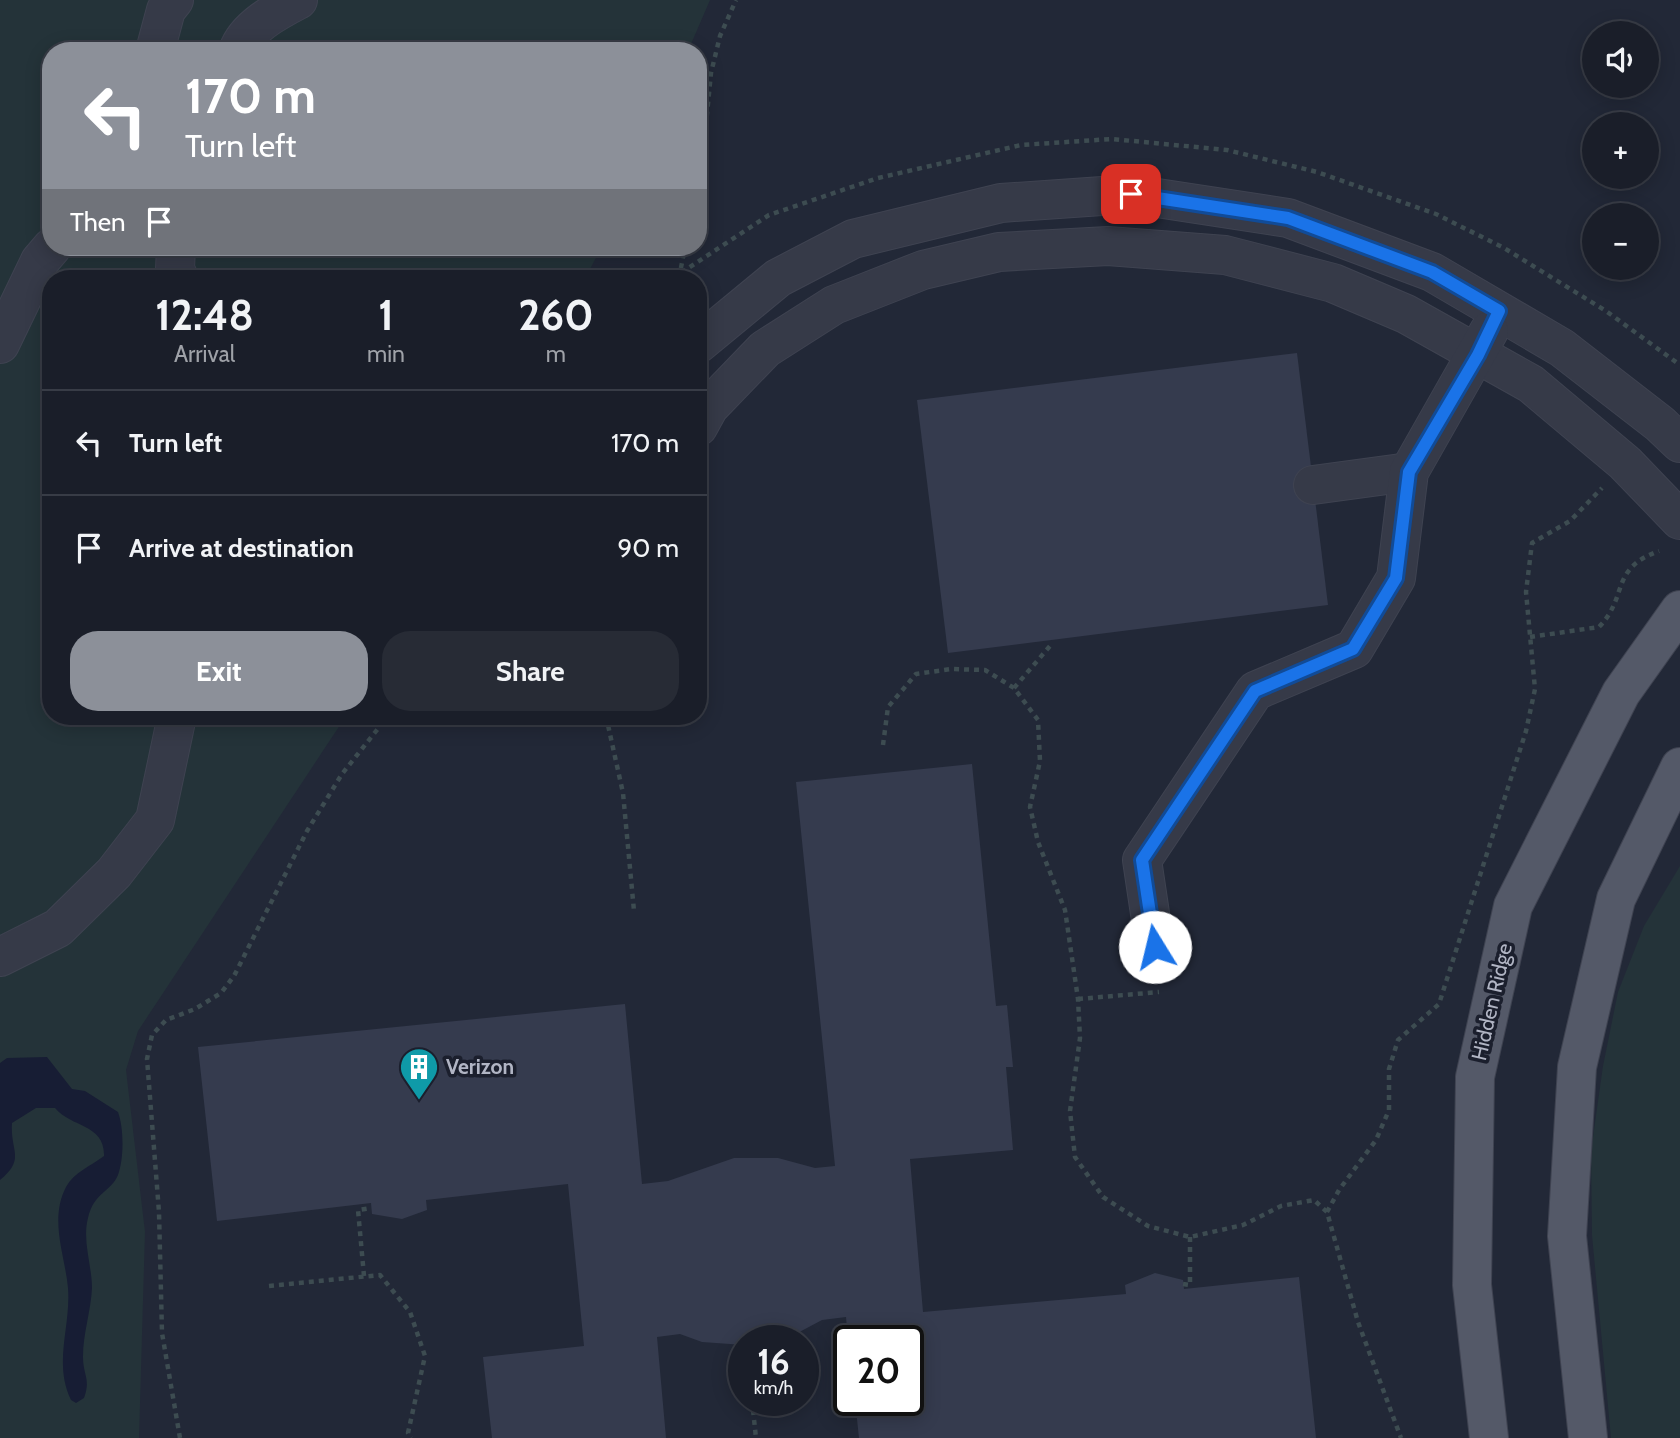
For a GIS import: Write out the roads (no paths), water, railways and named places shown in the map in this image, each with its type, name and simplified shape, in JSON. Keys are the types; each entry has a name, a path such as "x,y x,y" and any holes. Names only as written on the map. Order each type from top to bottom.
{"main road":[{"name":"Hidden Ridge","path":"1489,1438 1472,1285 1475,1077 1513,906 1621,693 1680,610"},
{"path":"1588,1438 1567,1236 1577,1067 1616,899 1680,767"}],"lane":[{"path":"157,42 166,9 174,0"},
{"path":"241,42 275,12 298,0"},
{"path":"707,337 778,278 853,239 1001,203 1131,194 1288,218 1432,272 1562,348 1661,424 1680,443"},
{"path":"707,411 765,349 834,305 922,270 999,252 1108,246 1225,255 1333,283 1406,314 1531,384 1625,463 1680,520"},
{"path":"0,344 44,256"},
{"path":"1155,947 1142,860 1255,691 1353,649 1396,578 1409,472 1478,355 1499,311"},
{"path":"1313,485 1409,472"},
{"path":"0,957 58,929 114,873 155,820 175,725"}],"water":[{"path":"47,1057 72,1089 85,1091 118,1112 122,1135 118,1175 94,1203 86,1227 92,1288 83,1348 87,1386 84,1398 76,1403 71,1400 63,1372 68,1288 58,1225 59,1212 61,1199 69,1182 104,1156 103,1146 93,1132 55,1108 36,1108 12,1123 15,1160 0,1180 0,1063 7,1058"}],"place":[{"name":"Verizon","path":"419,1101"}]}
